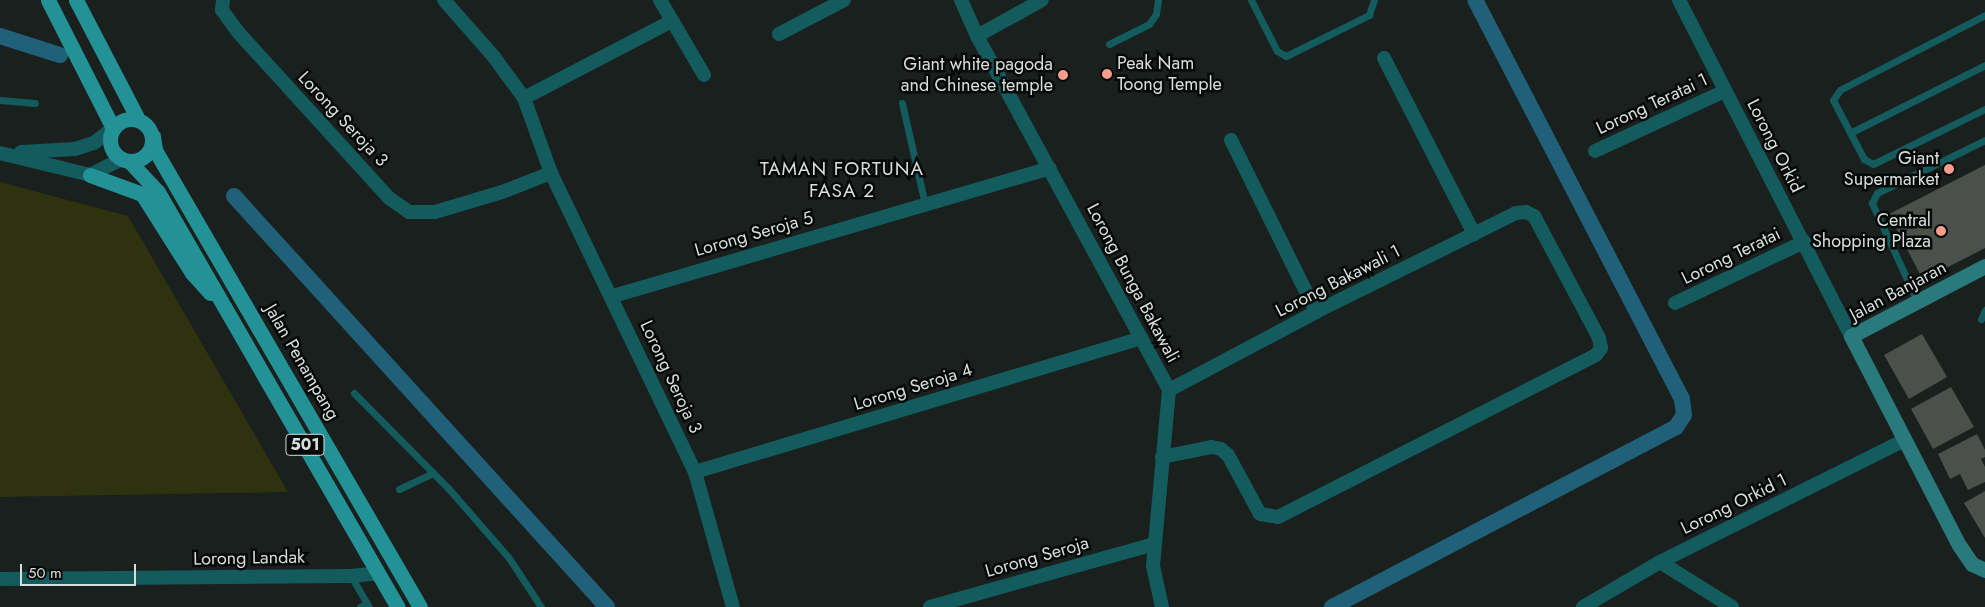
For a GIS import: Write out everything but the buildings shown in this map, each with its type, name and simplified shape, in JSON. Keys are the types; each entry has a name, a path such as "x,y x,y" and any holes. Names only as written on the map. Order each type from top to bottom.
{"main road":[{"name":"501","path":"48,0 113,128 110,146 158,192 398,607"},
{"name":"Jalan Penampang","path":"76,0 127,103 138,119 148,126 153,136 156,150 419,607"},
{"path":"113,128 124,119 138,119"},
{"path":"125,160 145,156 152,147 153,136"},
{"path":"90,175 142,194 192,274 231,317"},
{"path":"383,542 378,572 394,582 419,607"}],"street":[{"name":"Lorong Seroja 3","path":"223,0 222,10 236,31 389,198 409,212 435,212 502,192 551,173"},
{"name":"Lorong Seroja 3","path":"444,0 494,57 524,98 551,173 613,296 695,472 734,607"},
{"path":"660,0 704,75"},
{"path":"779,34 844,0"},
{"name":"Lorong Bunga Bakawali","path":"962,0 977,36 1169,390 1153,566 1162,607"},
{"path":"977,36 1042,0"},
{"name":"Lorong Orkid","path":"1679,0 1851,336"},
{"path":"524,98 672,21"},
{"path":"1384,58 1474,234"},
{"name":"Lorong Teratai 1","path":"1595,151 1725,91"},
{"path":"0,151 38,153 76,149 94,143 113,128"},
{"path":"1232,140 1316,312"},
{"path":"0,151 90,175 125,160"},
{"name":"Lorong Seroja 5","path":"613,296 1050,168"},
{"name":"Lorong Bakawali 1","path":"1162,457 1211,447 1221,449 1228,455 1260,514 1269,518 1287,513 1596,356 1601,348 1599,338 1534,216 1526,212 1516,213 1316,312 1169,390"},
{"name":"Lorong Teratai","path":"1676,303 1804,242"},
{"name":"Jalan Banjaran","path":"1905,440 1851,336 1985,266"},
{"name":"Lorong Seroja 4","path":"695,472 1141,338"},
{"path":"1905,440 1978,567"},
{"name":"Lorong Orkid 1","path":"1583,607 1660,562 1905,440"},
{"name":"Lorong Seroja","path":"930,607 1154,544"},
{"path":"1660,562 1732,607"},
{"name":"Lorong Landak","path":"0,579 351,576 378,572"}],"lane":[{"path":"1109,44 1149,24 1156,14 1158,0"},
{"path":"1251,0 1277,51 1286,56 1369,15 1374,0"},
{"path":"1985,15 1835,94 1835,107 1864,159 1873,164 1985,109"},
{"path":"1850,133 1985,65"},
{"path":"0,100 35,103"},
{"path":"902,103 925,204"},
{"path":"1917,301 1872,203 1877,193 1985,140"},
{"path":"1981,319 1985,310"},
{"path":"354,393 434,473 509,558 541,607"},
{"path":"399,489 434,473"},
{"path":"351,576 365,606"}],"green space":[{"path":"0,182 128,216 288,492 0,497"}],"waterway":[{"path":"1332,607 1676,427 1684,415 1682,399 1475,0"},
{"path":"0,36 60,55"},
{"path":"234,196 607,607"}],"place":[{"name":"Peak Nam Toong Temple","path":"1107,74"},
{"name":"Giant white pagoda and Chinese temple","path":"1063,75"},
{"name":"Giant Supermarket","path":"1949,169"},
{"name":"Central Shopping Plaza","path":"1941,231"}],"district":[{"name":"TAMAN FORTUNA FASA 2","path":"842,180"}]}
